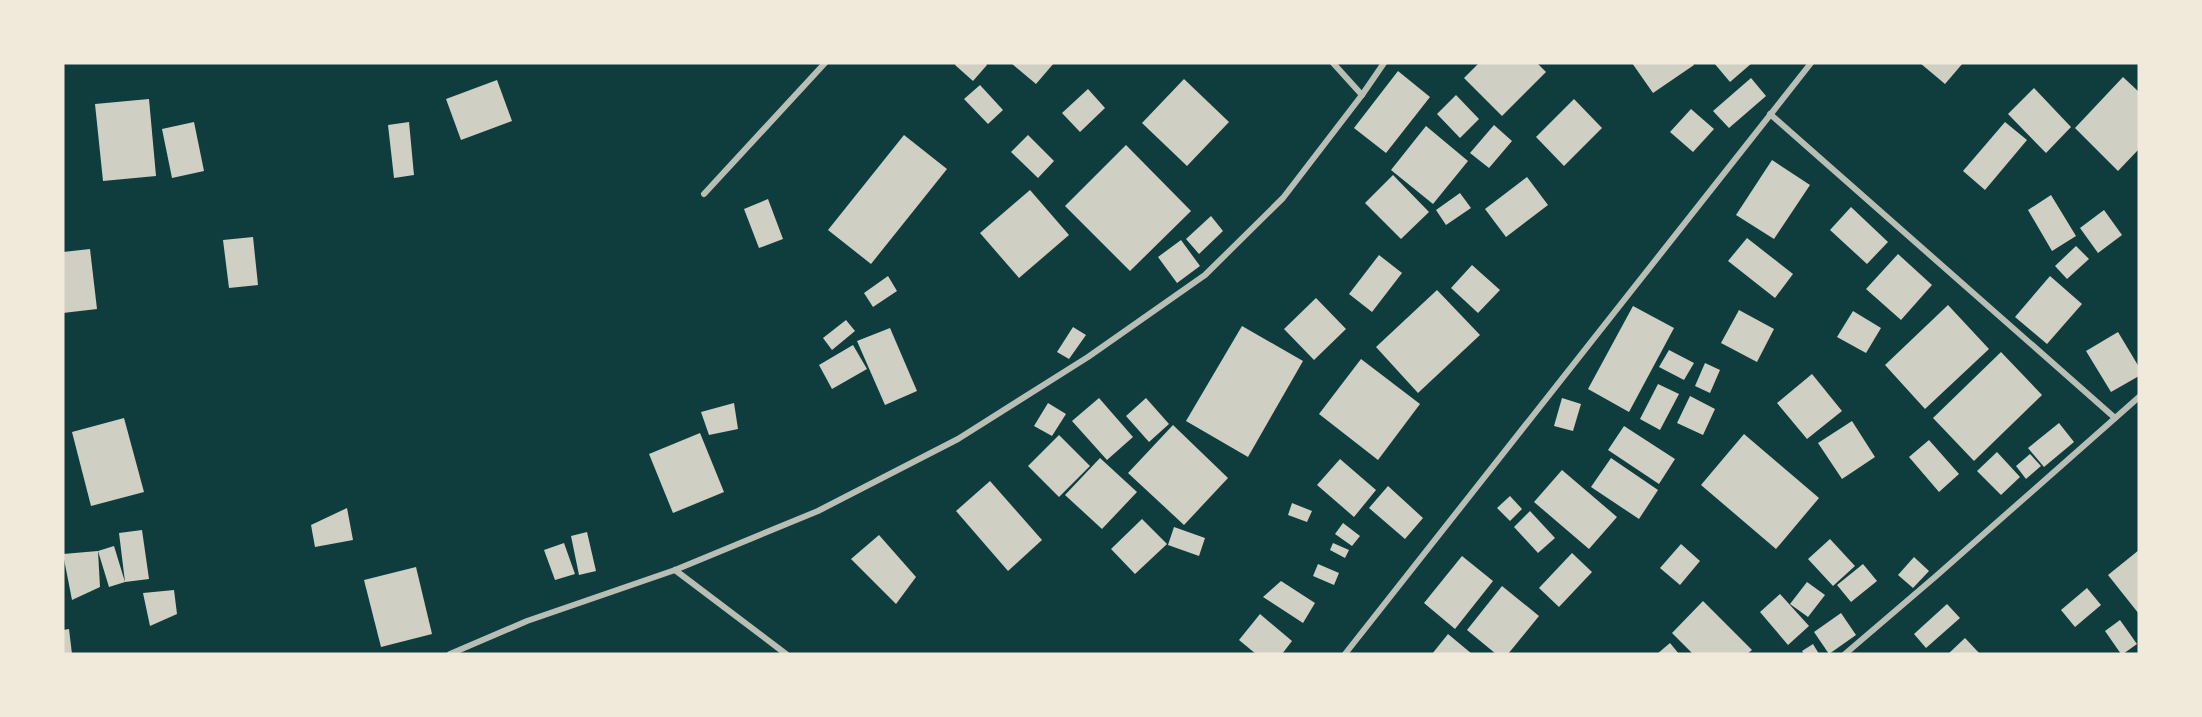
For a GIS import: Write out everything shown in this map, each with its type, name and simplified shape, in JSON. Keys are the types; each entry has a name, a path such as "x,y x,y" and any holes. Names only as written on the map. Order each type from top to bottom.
{"street":[{"path":"704,194 825,63"},
{"path":"1333,63 1362,95"},
{"path":"450,654 527,621 675,570 818,511 958,439 1088,357 1205,275 1283,198 1384,63"},
{"path":"1345,654 1811,63"},
{"path":"1770,114 2115,418"},
{"path":"1845,654 2139,398"},
{"path":"675,570 786,654"}],"building":[{"path":"956,63 986,63 987,65 973,81 955,65"},
{"path":"1011,63 1054,63 1036,84"},
{"path":"1479,63 1537,63 1546,72 1502,116 1464,78"},
{"path":"1632,63 1693,63 1694,65 1653,93"},
{"path":"1714,63 1752,63 1730,82"},
{"path":"1920,63 1963,63 1945,84"},
{"path":"1398,71 1430,97 1386,153 1354,128"},
{"path":"2123,77 2139,92 2139,149 2118,171 2075,128"},
{"path":"1751,78 1766,96 1729,128 1713,111"},
{"path":"1184,79 1229,122 1187,166 1142,123"},
{"path":"497,80 512,121 461,140 446,99"},
{"path":"980,85 1003,110 988,124 964,99"},
{"path":"2034,88 2071,127 2046,153 2008,114"},
{"path":"1088,89 1105,108 1080,132 1062,113"},
{"path":"1456,95 1479,119 1460,138 1437,114"},
{"path":"149,99 156,176 103,181 95,104"},
{"path":"1574,99 1602,128 1564,166 1536,137"},
{"path":"1691,109 1714,129 1693,152 1670,132"},
{"path":"194,122 204,171 172,178 162,129"},
{"path":"409,122 414,175 394,178 388,125"},
{"path":"2005,122 2027,140 1985,190 1963,171"},
{"path":"1494,125 1512,141 1489,168 1470,153"},
{"path":"1426,126 1468,161 1433,204 1391,170"},
{"path":"904,135 947,169 871,264 828,230"},
{"path":"1028,135 1054,161 1038,178 1011,152"},
{"path":"1126,145 1191,211 1130,271 1065,206"},
{"path":"1772,160 1810,185 1774,239 1736,215"},
{"path":"1393,175 1429,212 1401,239 1365,203"},
{"path":"1527,177 1548,205 1506,237 1485,209"},
{"path":"1030,190 1069,235 1019,278 980,233"},
{"path":"1460,193 1471,208 1446,225 1436,210"},
{"path":"2051,195 2076,236 2052,251 2028,210"},
{"path":"768,199 783,239 759,248 744,209"},
{"path":"1851,207 1888,242 1867,264 1830,230"},
{"path":"2104,210 2122,235 2098,253 2080,228"},
{"path":"1211,216 1223,231 1199,254 1186,239"},
{"path":"253,237 258,285 229,288 223,240"},
{"path":"1747,238 1793,274 1775,298 1728,261"},
{"path":"1181,240 1200,266 1177,283 1158,257"},
{"path":"2076,246 2089,259 2067,279 2055,266"},
{"path":"90,249 97,309 63,313 63,252"},
{"path":"1898,254 1932,285 1901,320 1866,289"},
{"path":"1379,255 1402,273 1372,312 1349,294"},
{"path":"1472,265 1500,290 1478,313 1451,288"},
{"path":"888,276 897,291 873,307 864,293"},
{"path":"2050,276 2082,304 2047,344 2015,317"},
{"path":"1437,290 1480,335 1418,393 1376,347"},
{"path":"1316,298 1346,329 1314,360 1284,329"},
{"path":"1948,305 1989,349 1925,409 1885,365"},
{"path":"1633,306 1674,328 1629,412 1588,389"},
{"path":"1739,310 1774,329 1757,362 1721,343"},
{"path":"1853,311 1881,328 1866,353 1837,337"},
{"path":"846,320 855,331 832,350 823,338"},
{"path":"1242,326 1303,361 1248,457 1186,421"},
{"path":"1073,327 1086,335 1069,359 1057,352"},
{"path":"890,328 917,391 885,405 857,341"},
{"path":"2118,332 2139,367 2139,376 2111,392 2086,351"},
{"path":"853,345 867,369 832,389 819,365"},
{"path":"1669,350 1694,363 1684,380 1659,367"},
{"path":"2001,352 2042,395 1974,461 1933,418"},
{"path":"1361,359 1420,404 1378,460 1319,414"},
{"path":"1705,363 1720,370 1710,393 1695,386"},
{"path":"1812,374 1842,411 1807,439 1777,403"},
{"path":"1658,384 1679,394 1660,430 1640,419"},
{"path":"1690,396 1715,409 1703,435 1677,423"},
{"path":"1099,398 1133,437 1107,460 1072,421"},
{"path":"1146,398 1169,424 1149,442 1126,416"},
{"path":"1562,398 1581,404 1573,431 1554,426"},
{"path":"734,403 738,429 709,435 701,412"},
{"path":"1048,403 1066,414 1052,436 1034,426"},
{"path":"124,418 144,492 91,506 72,432"},
{"path":"1852,421 1875,457 1842,479 1818,443"},
{"path":"2059,423 2074,442 2044,467 2028,448"},
{"path":"1173,425 1228,478 1184,525 1128,473"},
{"path":"1624,426 1675,459 1659,484 1608,450"},
{"path":"700,433 724,492 673,513 649,454"},
{"path":"1744,434 1819,498 1776,549 1701,485"},
{"path":"1059,435 1090,466 1059,497 1028,466"},
{"path":"1929,440 1959,474 1939,492 1909,457"},
{"path":"1997,452 2020,477 2001,495 1977,471"},
{"path":"2030,454 2041,466 2026,479 2016,466"},
{"path":"1100,458 1137,492 1102,529 1065,495"},
{"path":"1611,458 1658,490 1639,519 1591,487"},
{"path":"1340,459 1376,490 1354,517 1317,485"},
{"path":"1562,470 1617,517 1589,549 1534,502"},
{"path":"990,481 1042,540 1008,571 956,511"},
{"path":"1388,486 1423,518 1405,539 1369,508"},
{"path":"1510,496 1522,509 1510,521 1497,508"},
{"path":"1292,503 1312,511 1307,522 1288,515"},
{"path":"347,508 353,540 315,547 311,525"},
{"path":"1530,511 1555,538 1538,553 1514,527"},
{"path":"1142,519 1167,544 1135,574 1111,549"},
{"path":"1343,523 1360,536 1352,546 1335,534"},
{"path":"1174,527 1205,538 1199,556 1168,545"},
{"path":"142,530 149,579 125,582 119,533"},
{"path":"587,532 596,571 579,575 571,536"},
{"path":"879,535 916,577 896,604 851,559"},
{"path":"1830,539 1855,566 1833,586 1808,559"},
{"path":"564,543 575,574 555,580 544,550"},
{"path":"1333,543 1349,550 1345,558 1330,550"},
{"path":"1681,544 1700,561 1680,585 1660,568"},
{"path":"114,546 125,582 109,587 98,551"},
{"path":"2139,550 2139,614 2108,575"},
{"path":"98,551 100,587 72,600 63,554"},
{"path":"1572,553 1592,572 1559,607 1539,588"},
{"path":"1462,556 1493,581 1455,629 1424,603"},
{"path":"1914,557 1929,571 1913,588 1898,575"},
{"path":"1318,564 1339,573 1334,585 1313,576"},
{"path":"1863,564 1877,581 1851,602 1837,585"},
{"path":"416,567 432,634 381,647 364,580"},
{"path":"1281,581 1315,603 1303,623 1263,597"},
{"path":"1807,582 1825,595 1808,617 1790,604"},
{"path":"1502,586 1539,616 1508,654 1496,654 1467,630"},
{"path":"2087,588 2101,605 2075,627 2061,610"},
{"path":"174,590 177,614 150,626 143,593"},
{"path":"1780,594 1809,626 1788,645 1760,612"},
{"path":"1703,601 1752,650 1747,654 1693,654 1672,633"},
{"path":"1947,604 1960,618 1926,648 1914,634"},
{"path":"1841,613 1856,635 1829,654 1814,632"},
{"path":"1260,614 1292,641 1282,654 1256,654 1239,640"},
{"path":"2120,620 2137,644 2123,654 2105,631"},
{"path":"69,629 72,654 63,654 63,630"},
{"path":"1448,634 1472,654 1432,654"},
{"path":"1965,638 1980,654 1948,654"},
{"path":"1670,643 1679,654 1657,654"},
{"path":"1813,644 1819,654 1804,654 1802,651"}]}
